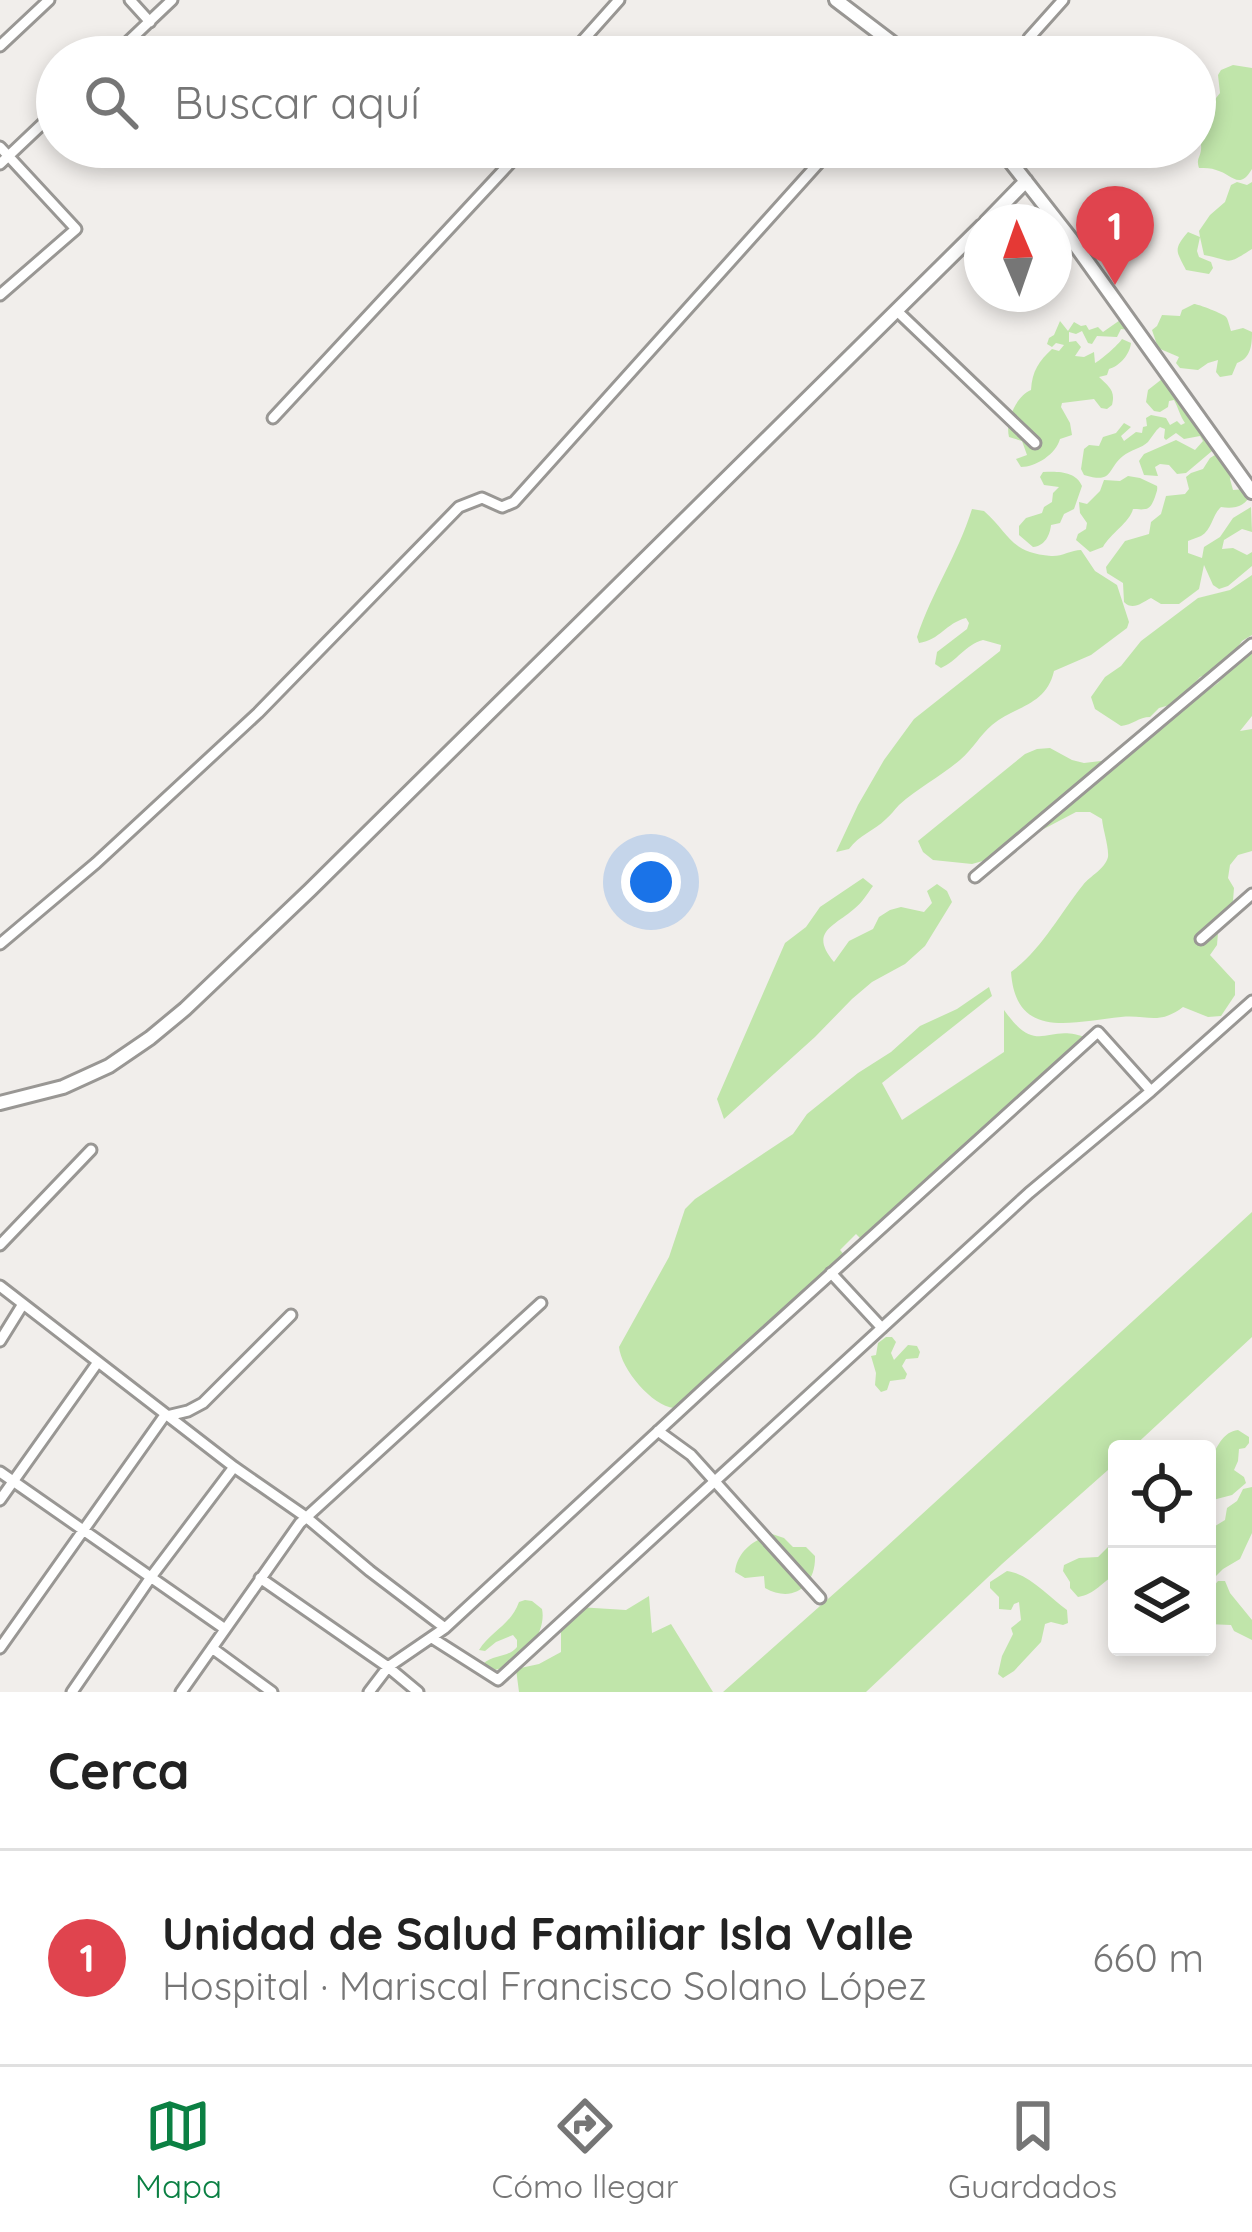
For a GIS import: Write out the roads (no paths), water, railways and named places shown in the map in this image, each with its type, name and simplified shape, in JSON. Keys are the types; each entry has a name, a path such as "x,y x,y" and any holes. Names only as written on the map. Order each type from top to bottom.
{"street":[{"path":"0,46 50,0"},
{"path":"130,0 150,22"},
{"path":"135,36 172,0"},
{"path":"587,36 620,0"},
{"path":"836,0 883,36"},
{"path":"1031,36 1063,0"},
{"path":"0,295 76,229 3,155 36,128"},
{"path":"273,418 505,168"},
{"path":"0,944 96,863 258,713 459,507 482,498 502,507 514,502 814,168"},
{"path":"1015,168 1252,492"},
{"path":"1004,204 1026,182"},
{"path":"0,1103 63,1087 109,1066 184,1009 964,244"},
{"path":"897,311 1035,442"},
{"path":"975,878 1252,644"},
{"path":"1201,939 1252,894"},
{"path":"432,1638 498,1680 1029,1193 1252,1001"},
{"path":"369,1692 388,1666 446,1628 1098,1032 1151,1091"},
{"path":"0,1245 91,1150"},
{"path":"831,1273 882,1328"},
{"path":"0,1286 446,1628"},
{"path":"181,1692 306,1517 541,1303"},
{"path":"0,1341 23,1304"},
{"path":"0,1648 166,1415 203,1403 291,1315"},
{"path":"0,1500 98,1362"},
{"path":"658,1431 681,1446 715,1481 820,1598"},
{"path":"71,1692 234,1467"},
{"path":"0,1472 225,1629"},
{"path":"260,1578 418,1692"},
{"path":"212,1648 272,1692"}],"place":[{"name":"Unidad de Salud Familiar Isla Valle","path":"1115,285"}]}
